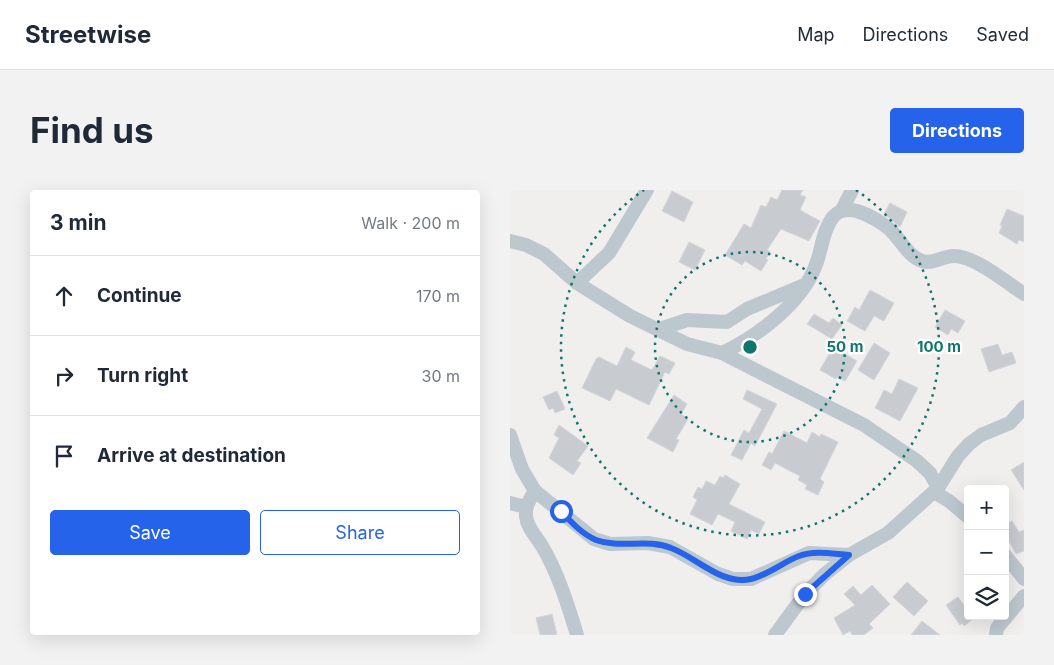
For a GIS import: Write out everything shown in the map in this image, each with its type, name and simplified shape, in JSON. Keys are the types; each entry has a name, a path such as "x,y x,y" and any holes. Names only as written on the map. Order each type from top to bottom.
{"street":[{"path":"577,284 609,253 647,190"},
{"path":"722,353 751,338 782,312 804,286 815,268 828,227 834,216 842,210 852,190"},
{"path":"842,210 857,211 877,221 894,234 904,248 921,261 929,263 944,256 972,260 1024,294"},
{"path":"510,241 526,245 544,254 577,284 630,316 660,329 687,344 722,353 864,425 917,461 930,473 936,490 964,514"},
{"path":"660,329 687,320 727,322 747,309 804,286"},
{"path":"775,635 805,594 849,555 888,533 936,490 958,456 969,444 981,435 1010,423 1024,407"},
{"path":"510,435 522,470 535,491 594,539 610,544 648,544 670,547 718,574 733,579 751,579 809,553 849,555"},
{"path":"535,491 526,507 526,517 531,530 542,546 567,600 577,635"},
{"path":"510,503 526,507"},
{"path":"1009,561 1024,579"},
{"path":"996,635 997,628 1024,596"}],"building":[{"path":"782,190 803,190 800,195 806,197 800,210 820,221 809,241 781,229 767,250 770,252 766,259 768,260 761,271 745,261 742,265 725,255 744,224 751,228 761,205 766,207 771,197 777,200"},
{"path":"672,191 693,202 684,222 662,211"},
{"path":"890,203 907,212 900,227 884,214"},
{"path":"1007,209 1024,216 1024,242 1019,240 1017,244 999,233 1002,226 1000,225"},
{"path":"689,242 705,250 695,270 679,262"},
{"path":"870,290 894,303 884,321 874,316 865,331 847,321 855,307 859,310"},
{"path":"945,310 965,321 958,333 951,329 948,335 935,327"},
{"path":"814,314 829,323 833,318 842,325 832,339 807,324"},
{"path":"874,343 890,353 874,380 858,370"},
{"path":"998,344 1002,355 1012,352 1016,363 989,372 981,349"},
{"path":"626,347 635,352 631,360 652,370 660,356 675,363 669,374 665,372 649,405 616,389 610,401 582,388 596,359 599,357 617,366"},
{"path":"833,347 857,361 845,381 837,377 836,379 820,370"},
{"path":"899,379 918,388 900,421 875,408 884,390 892,394"},
{"path":"747,390 777,404 755,446 751,443 742,460 731,455 744,430 749,433 762,409 743,399"},
{"path":"557,391 565,409 555,413 553,408 549,410 543,397"},
{"path":"674,395 687,404 681,414 688,419 676,439 679,440 673,452 647,438"},
{"path":"559,425 588,446 577,461 581,463 573,475 549,458 559,438 554,435"},
{"path":"784,431 807,443 812,432 820,437 821,434 838,442 820,479 824,482 818,495 805,489 807,485 798,480 800,476 775,463 771,470 762,465 769,452 772,454"},
{"path":"1024,462 1024,490 1011,470"},
{"path":"725,475 740,484 729,504 765,522 759,534 751,530 747,539 731,531 735,522 718,514 712,525 690,514 697,500 693,497 698,487 702,489 706,481 715,485 720,476 723,478"},
{"path":"1012,521 1019,532 1024,530 1024,551 1016,554 1009,541 1009,523"},
{"path":"907,582 928,601 914,616 893,597"},
{"path":"872,585 890,604 869,624 873,628 864,635 852,635 850,631 843,635 834,618 855,605 844,594 853,586 861,595"},
{"path":"958,597 964,605 964,620 972,620 964,626 962,623 960,625 946,605"},
{"path":"552,614 557,635 540,635 536,618"},
{"path":"922,621 940,635 911,635"}],"route":[{"path":"561,511 574,525 594,539 610,544 628,543 670,547 718,574 733,579 751,579 798,556 809,553 849,555 825,574 805,594"}]}
